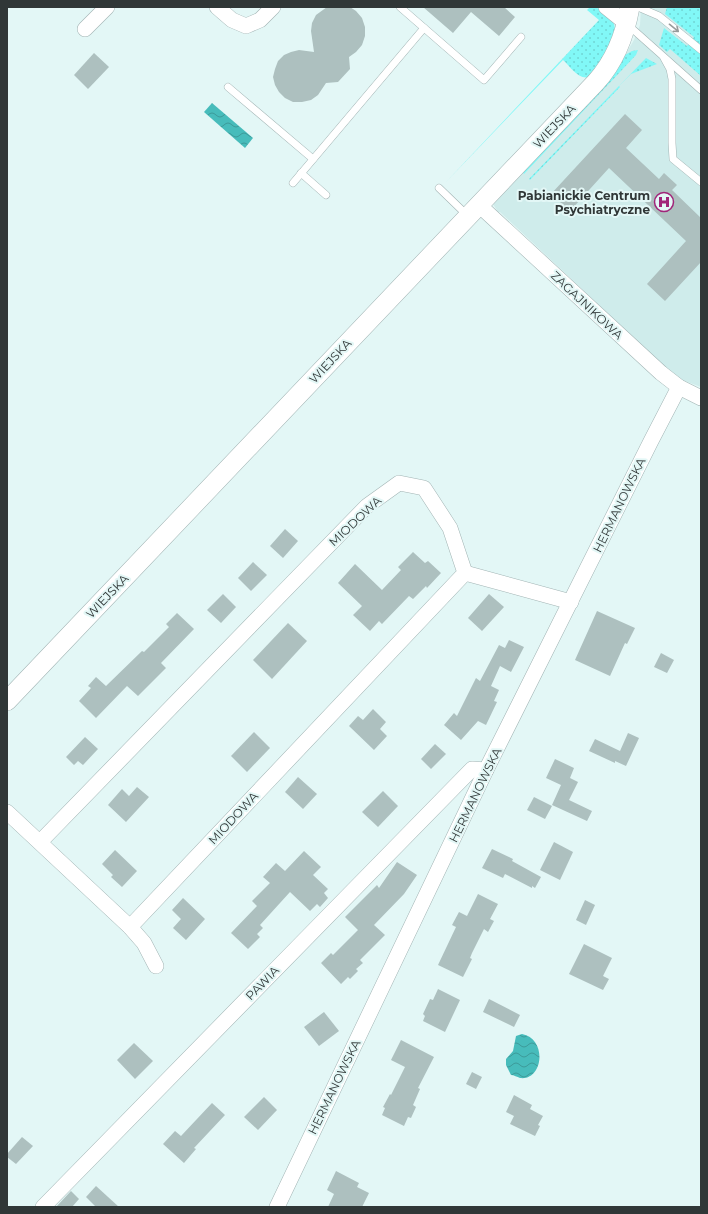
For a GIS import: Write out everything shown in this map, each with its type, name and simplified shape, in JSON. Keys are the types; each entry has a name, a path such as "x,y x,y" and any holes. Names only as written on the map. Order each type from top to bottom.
{"street":[{"path":"85,29 107,7"},
{"path":"217,7 232,20 246,26 260,20 273,7"},
{"path":"606,7 628,16"},
{"name":"WIEJSKA","path":"7,700 599,79 613,58 622,39 628,16"},
{"name":"ZAGAJNIKOWA","path":"474,210 661,373 679,387 701,398"},
{"name":"HERMANOWSKA","path":"277,1207 486,770 679,387"},
{"name":"MIODOWA","path":"40,842 367,506 399,483 424,488 450,528 465,573 130,927"},
{"path":"465,573 571,602"},
{"name":"PAWIA","path":"43,1207 472,769 486,770"},
{"path":"7,812 130,927 144,943 156,966"}],"lane":[{"path":"400,7 484,80 521,37"},
{"path":"638,7 659,16 701,50"},
{"path":"628,16 664,58 701,90"},
{"path":"293,183 424,28"},
{"path":"664,58 670,68 672,79 673,159 701,182"},
{"path":"228,87 313,159"},
{"path":"301,173 326,195"},
{"path":"439,188 474,210"}],"shaded area":[{"path":"590,7 600,9 605,12 614,23 614,40 600,64 589,77 585,77 574,72 563,60 445,183 599,20 587,10"},
{"path":"641,7 701,7 701,387 677,378 500,212 498,212 493,204 625,55 634,40 640,25"},
{"path":"667,7 700,7 701,76 670,49 667,52 659,45 664,28 687,46 694,37 665,14"},
{"path":"638,50 636,55 524,174 522,171 625,55 632,51"},
{"path":"646,58 657,64 631,74 530,180 529,179"}],"water":[{"path":"212,103 253,138 245,148 204,112"},
{"path":"522,1034 530,1037 536,1043 539,1051 539,1059 538,1067 534,1073 528,1077 520,1078 511,1075 506,1065 506,1059 513,1051 516,1036"}],"building":[{"path":"327,7 350,7 356,11 362,18 365,27 365,36 362,45 349,57 350,69 338,82 326,83 318,95 311,100 293,102 285,98 275,85 273,77 275,69 278,61 284,55 299,50 314,52 311,31 312,23 316,15"},
{"path":"423,7 504,7 515,17 499,36 471,12 453,33"},
{"path":"94,53 109,67 88,89 74,75"},
{"name":"Pabianickie Centrum Psychiatryczne","path":"625,114 642,130 626,148 659,179 664,173 677,185 672,190 701,218 701,262 665,301 647,284 686,241 609,168 570,211 551,194"},
{"path":"285,529 298,541 283,558 270,546"},
{"path":"413,552 425,563 428,561 441,573 427,588 426,586 413,599 409,596 382,624 379,621 370,631 353,615 362,606 338,583 355,564 382,590 401,570 398,567"},
{"path":"253,562 267,575 251,591 238,578"},
{"path":"223,594 236,607 221,623 207,610"},
{"path":"489,594 504,607 482,631 468,618"},
{"path":"597,611 635,628 627,644 625,643 610,676 575,660"},
{"path":"177,613 194,629 161,663 166,668 138,696 127,686 96,718 79,701 91,688 88,686 96,677 106,686 169,627 166,624"},
{"path":"288,623 307,641 272,679 253,660"},
{"path":"509,640 524,647 511,672 500,666 491,686 499,690 494,701 497,702 486,725 478,721 461,740 444,725 454,713 457,716 476,678 480,681 499,645 505,648"},
{"path":"661,653 674,660 667,673 654,667"},
{"path":"373,709 386,722 380,729 387,736 374,750 349,726 358,716 363,720"},
{"path":"254,732 270,748 247,772 231,756"},
{"path":"628,733 639,738 626,766 615,761 615,763 589,751 595,739 620,751"},
{"path":"85,737 98,749 83,765 78,761 74,765 66,757"},
{"path":"435,744 446,754 431,769 421,759"},
{"path":"555,759 574,768 570,778 578,782 569,800 592,811 587,821 552,805 561,785 546,778"},
{"path":"298,777 317,794 303,809 285,792"},
{"path":"137,787 149,797 126,822 108,805 122,789 129,796"},
{"path":"383,791 398,806 378,827 362,812"},
{"path":"534,797 552,806 545,819 527,810"},
{"path":"554,842 573,852 560,880 540,870"},
{"path":"492,849 513,859 512,861 541,877 535,888 532,886 532,888 505,874 503,878 482,868"},
{"path":"115,850 137,871 122,887 111,877 113,875 102,864"},
{"path":"304,851 321,867 313,875 328,889 324,893 328,898 320,907 317,904 310,911 290,892 260,925 263,928 257,934 260,937 248,949 231,933 257,906 252,901 270,883 263,877 276,863 285,871"},
{"path":"397,862 417,875 404,894 374,925 385,935 360,960 363,963 356,969 358,971 350,979 348,977 341,984 321,963 331,953 333,955 358,930 345,917 377,885 379,888"},
{"path":"478,894 498,904 490,919 494,921 488,932 484,929 472,953 470,958 472,959 463,977 438,965 456,927 452,925 459,912 467,916"},
{"path":"183,898 205,919 186,940 173,928 181,919 172,910"},
{"path":"585,900 595,905 586,925 576,920"},
{"path":"584,944 612,958 603,976 609,979 603,990 569,974"},
{"path":"438,989 460,1000 445,1032 423,1021 425,1016 423,1014 430,999 433,1000"},
{"path":"489,999 520,1015 514,1027 483,1012"},
{"path":"324,1012 339,1031 319,1046 304,1027"},
{"path":"401,1040 434,1057 418,1088 420,1089 413,1105 416,1107 411,1118 408,1117 404,1126 382,1115 385,1108 383,1107 390,1094 391,1095 405,1067 391,1060"},
{"path":"134,1043 153,1061 135,1079 117,1060"},
{"path":"472,1072 482,1077 476,1089 466,1084"},
{"path":"514,1095 532,1105 530,1109 543,1116 538,1125 540,1126 535,1136 510,1124 514,1116 506,1112"},
{"path":"264,1097 277,1110 258,1130 244,1117"},
{"path":"212,1103 225,1115 194,1148 196,1149 184,1163 163,1144 175,1131 181,1136"},
{"path":"22,1137 33,1146 16,1164 7,1157 7,1154"},
{"path":"336,1171 359,1183 357,1187 369,1193 362,1207 328,1207 334,1194 327,1190"},
{"path":"96,1186 119,1207 96,1207 86,1197"},
{"path":"71,1191 79,1199 72,1207 56,1207"}],"place":[{"name":"Pabianickie Centrum Psychiatryczne","path":"664,202"}]}
